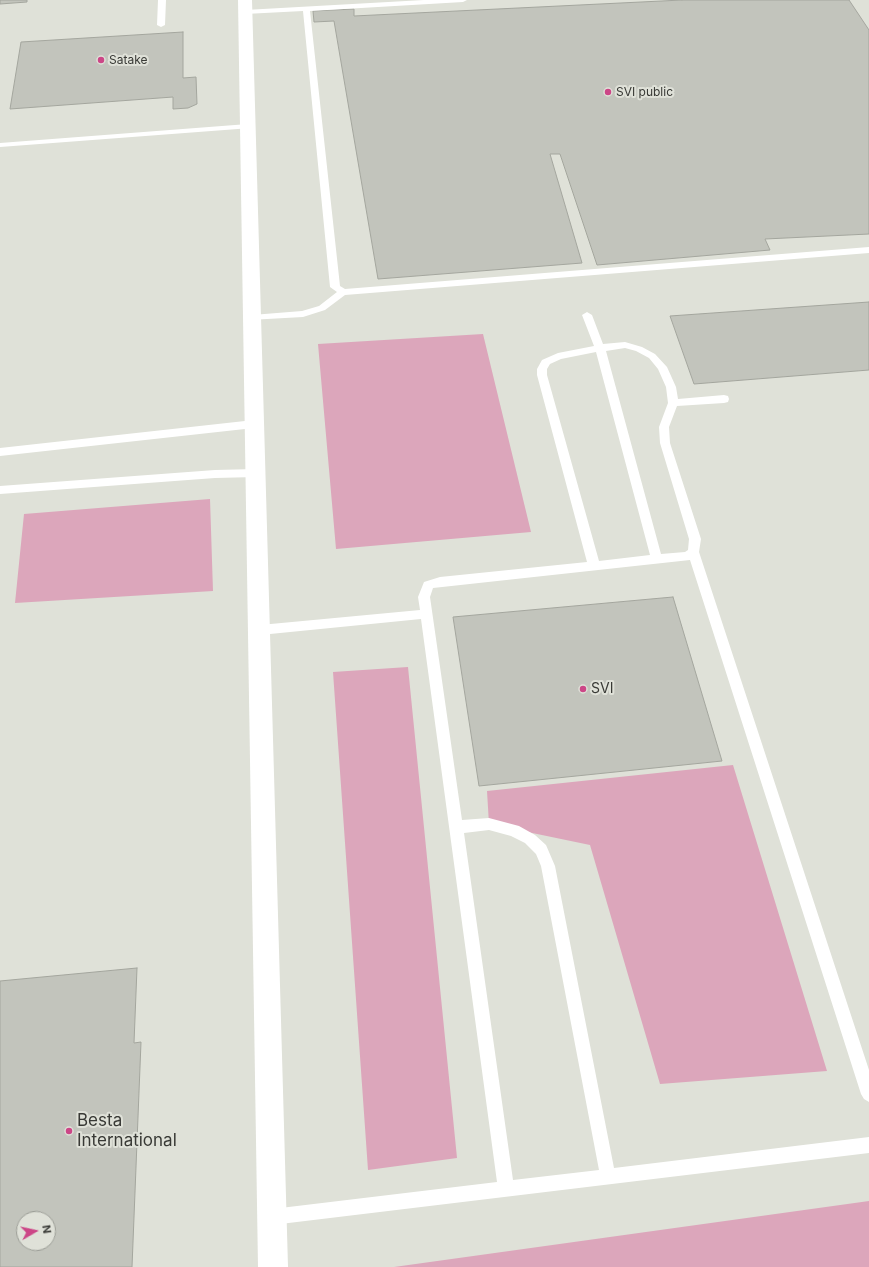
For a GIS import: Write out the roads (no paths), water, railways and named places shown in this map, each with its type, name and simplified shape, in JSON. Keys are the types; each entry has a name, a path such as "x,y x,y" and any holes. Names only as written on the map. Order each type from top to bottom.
{"street":[{"path":"252,8 248,126 258,318 254,424 264,630 272,1217 274,1267"}],"lane":[{"path":"162,0 162,25"},
{"path":"252,8 286,10 386,2 463,0"},
{"path":"306,8 335,287 343,292"},
{"path":"0,145 248,126"},
{"path":"258,318 303,314 322,308 343,292 869,250"},
{"path":"587,315 600,348 657,559"},
{"path":"594,565 542,375 542,369 546,362 558,356 625,345 639,349 652,356 662,367 671,388 673,403 664,427 665,443 695,539 693,552 869,1094"},
{"path":"673,403 724,399"},
{"path":"0,452 254,424"},
{"path":"0,490 215,474 256,473"},
{"path":"506,1189 424,597 428,585 440,582 687,556 693,552"},
{"path":"264,630 426,614"},
{"path":"457,827 489,824 514,830 530,839 541,850 548,866 608,1176"},
{"path":"272,1217 869,1145"}],"place":[{"name":"Satake","path":"101,60"},
{"name":"SVI public","path":"608,92"},
{"name":"SVI","path":"583,689"},
{"name":"Besta International","path":"69,1131"}]}
